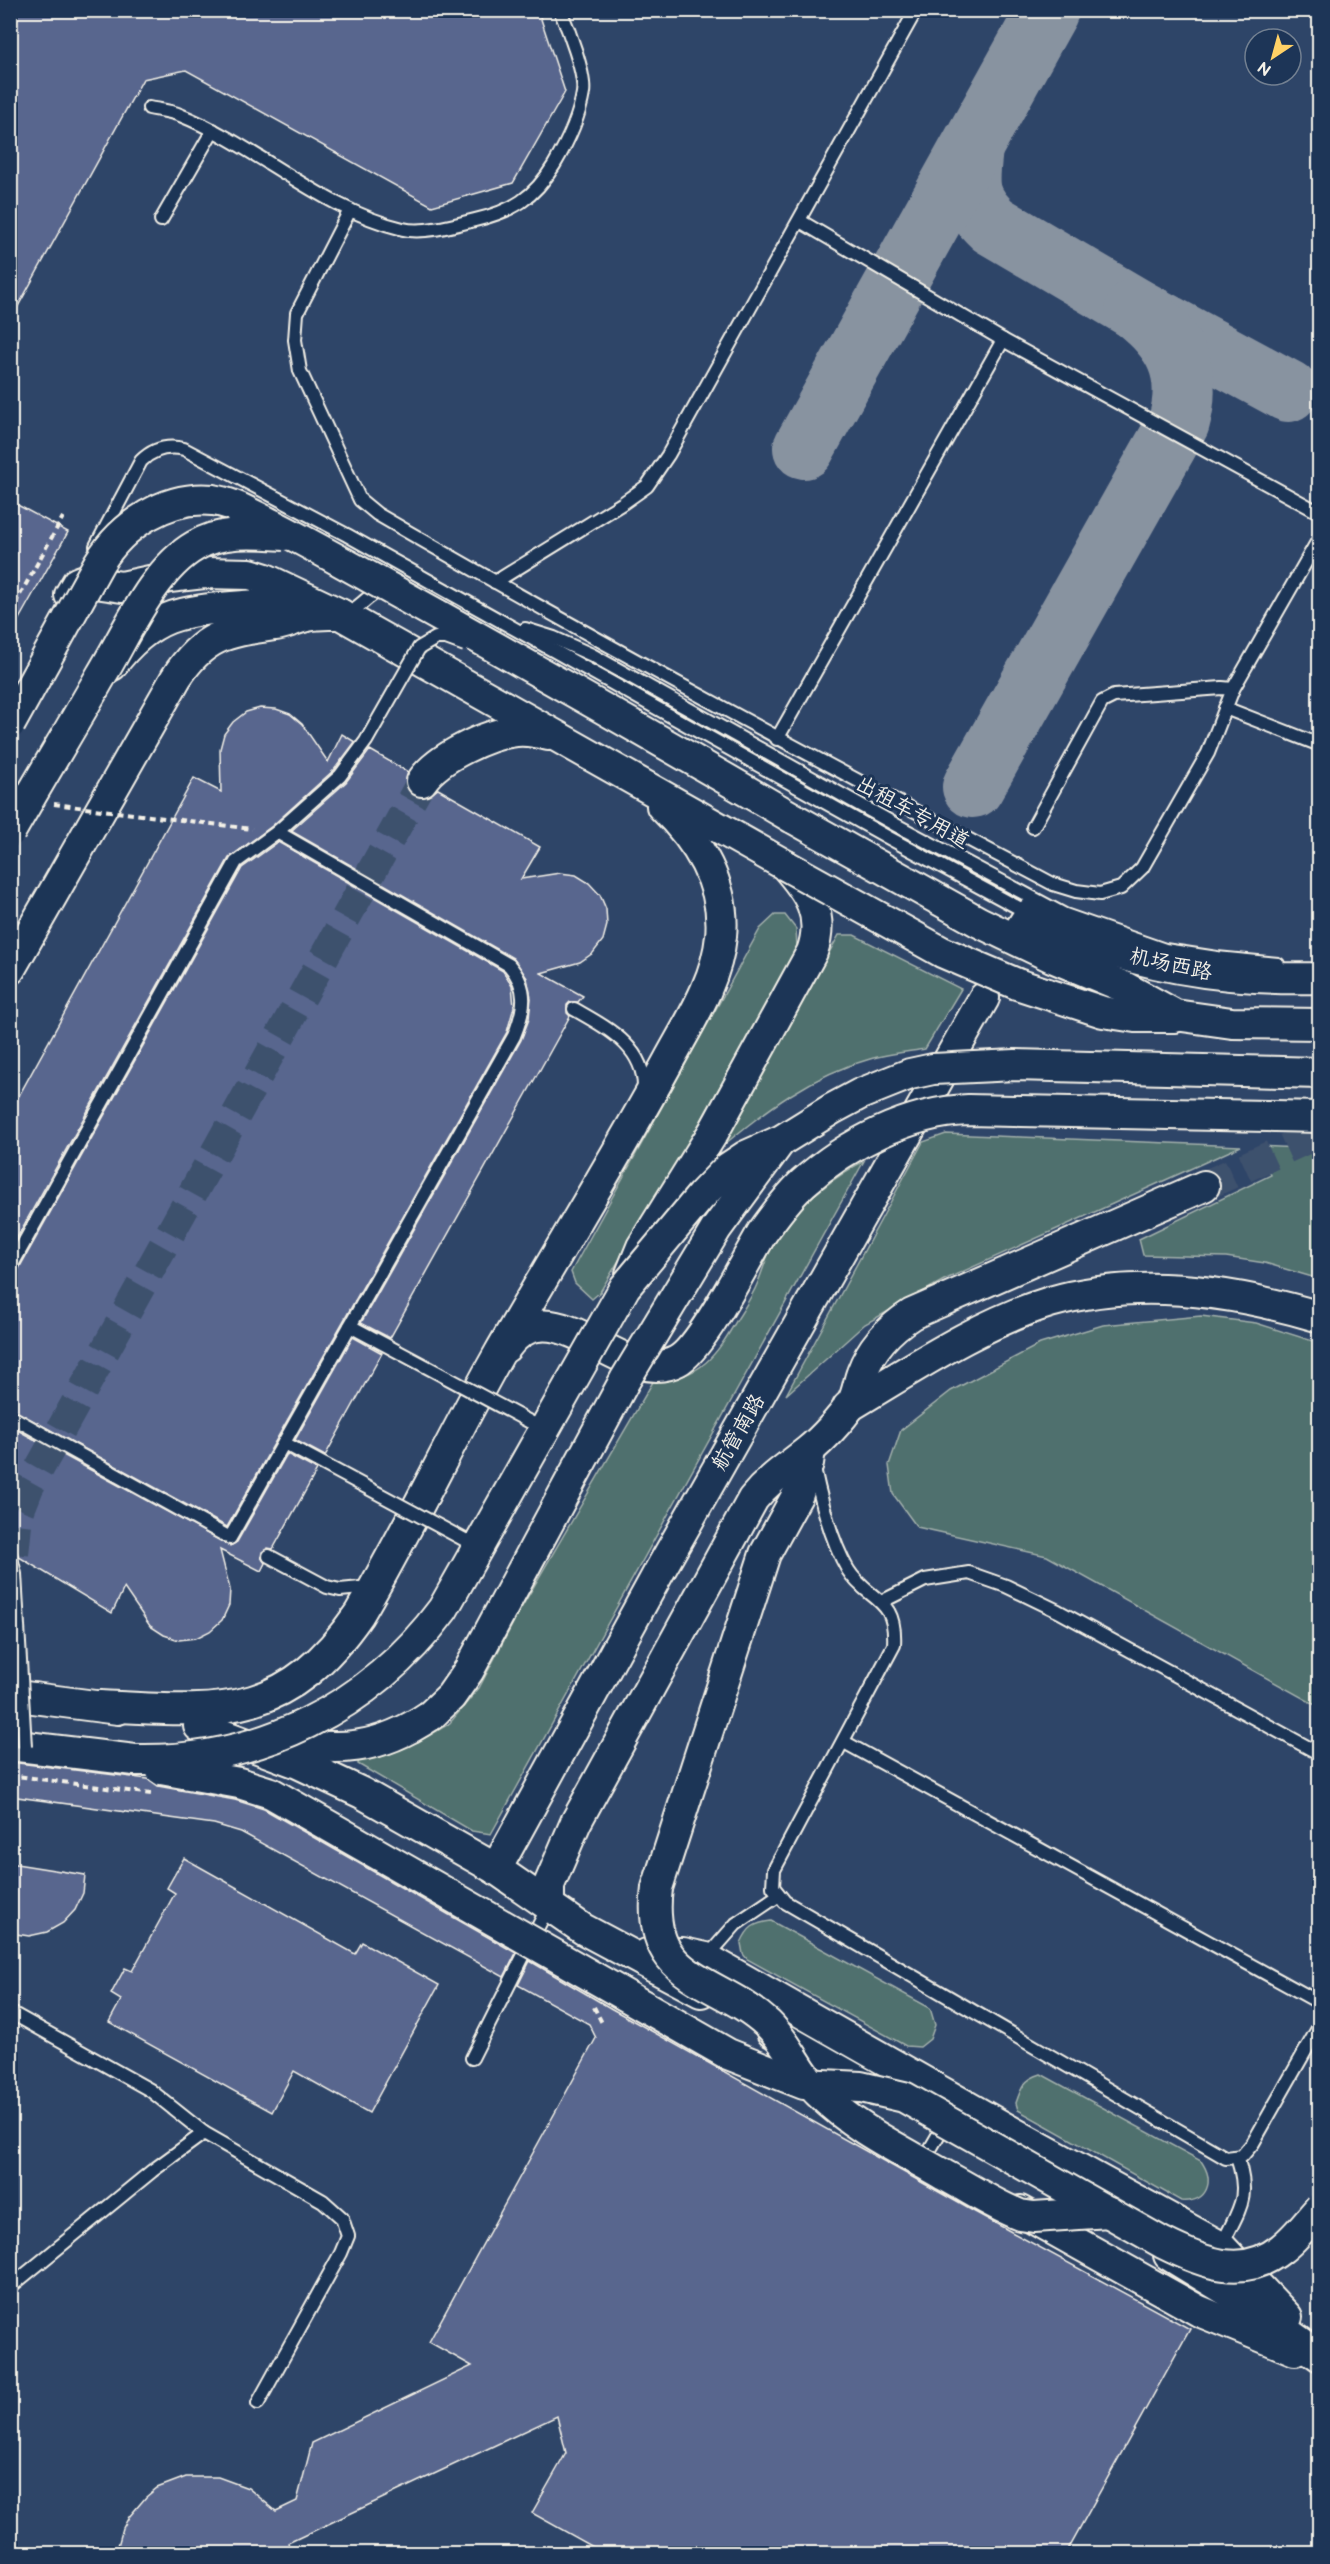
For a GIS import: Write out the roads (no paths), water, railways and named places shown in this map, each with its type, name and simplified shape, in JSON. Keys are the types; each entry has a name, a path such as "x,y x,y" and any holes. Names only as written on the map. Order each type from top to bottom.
{"street":[{"path":"10,724 104,554 123,533 137,522 162,509 180,503 214,500 239,508 299,538 574,690 793,818 987,927 1124,987 1175,1015 1190,1019"},
{"path":"10,832 142,606 159,579 175,560 202,542 218,537 265,534 299,538"},
{"path":"10,702 76,584 82,581 122,587 178,575 250,574 266,579 340,614 942,952 1017,984 1103,1012 1135,1017 1262,1024 1320,1024"},
{"path":"10,837 110,669 127,647 159,623 176,614 195,610 283,602 305,603 340,614"},
{"path":"10,969 176,678 191,658 206,644 236,631 276,625 309,615 340,614"},
{"path":"422,780 444,759 504,733 536,732 563,738"},
{"path":"12,1554 16,1696 100,1706 198,1710 241,1704 270,1695 298,1680 322,1659 352,1624 499,1354 642,1110 706,988 718,956 722,924 714,883 701,850 689,833 658,802 616,768"},
{"path":"18,1746 135,1760 170,1760 212,1755 247,1746 291,1731 351,1698 386,1673 419,1640 443,1610 546,1430 625,1287 639,1251 714,1131 812,952 817,939 813,904 804,885 785,865"},
{"name":"机场西路","path":"1026,921 1089,943 1167,965 1228,975 1302,969"},
{"name":"航管南路","path":"496,1869 665,1562 984,998"},
{"path":"625,1287 701,1196 728,1168 753,1152 782,1140 832,1108 910,1074 948,1067 1015,1065 1320,1073"},
{"path":"499,1354 514,1338 530,1329 548,1326 574,1331 640,1365 658,1367 676,1361 697,1343 762,1233 794,1193 824,1167 892,1127 920,1116 942,1111 980,1110 1320,1117"},
{"path":"100,1706 313,1747 341,1749 386,1740 431,1715 451,1696 469,1670 625,1380 683,1281 722,1220 782,1140"},
{"path":"549,1906 549,1885 576,1822 746,1512 764,1485 810,1450 848,1407 856,1394 861,1376 873,1350 901,1321 1204,1186"},
{"path":"557,1255 551,1281 552,1299 560,1316 574,1331"},
{"path":"848,1407 944,1350 990,1327 1042,1305 1078,1296 1138,1290 1182,1290 1241,1297 1320,1317"},
{"path":"810,1450 798,1494 765,1554 657,1888 658,1933 674,1960 685,1972 701,1983 759,2016 1109,2212 1207,2263 1234,2266 1262,2260 1282,2249 1320,2208"},
{"path":"199,1726 330,1777 496,1869 583,1929 1193,2269 1262,2314 1320,2356"},
{"path":"135,1760 172,1773 255,1787 286,1801 728,2054 1020,2215 1034,2217 1109,2212"},
{"path":"623,1951 639,1955 683,1953 706,1958 1221,2247 1320,2356"},
{"path":"623,1951 673,2015 1199,2312 1252,2334 1320,2356"},
{"path":"759,2016 783,2039 812,2085 868,2132"},
{"path":"728,2054 793,2081 812,2085 861,2087 904,2097"}],"lane":[{"path":"149,108 178,114 213,130 350,210 405,230 444,227 497,215 531,196 553,166 572,133 584,92 573,40 560,10"},
{"path":"495,582 647,486 668,455 916,10"},
{"path":"161,220 213,130"},
{"path":"350,210 297,313 295,340 300,371 360,500 377,514 495,582 777,739 1053,884 1076,891 1100,894 1121,888 1142,868 1208,753 1233,689 1320,537"},
{"path":"800,221 1003,340 1320,513"},
{"path":"777,739 1003,340"},
{"path":"76,584 141,461 158,450 177,447 196,454 279,498 889,838 1026,921"},
{"path":"340,614 349,613 375,592 388,590 409,597 469,625 488,621 509,626"},
{"name":"出租车专用道","path":"509,626 545,635 592,655 906,830 1065,915 1165,950 1302,969 1320,965"},
{"path":"10,1268 232,868 240,858 277,832 347,767 366,741 419,648 427,641 441,638 454,640 498,662 574,690"},
{"path":"1034,827 1102,702 1114,696 1233,689"},
{"path":"1225,708 1320,745"},
{"path":"10,1416 230,1538 507,1049 521,1019 523,989 519,976 509,964 277,832"},
{"path":"574,1009 613,1032 632,1051 644,1077 642,1110"},
{"path":"350,1326 546,1430"},
{"path":"284,1443 479,1547"},
{"path":"810,1450 836,1544 849,1571 881,1602 891,1615 895,1629 894,1645 774,1870 772,1887 785,1902 1226,2158 1242,2156 1253,2143 1320,2025"},
{"path":"12,1554 15,1574 18,1746"},
{"path":"269,1556 327,1587 340,1590 374,1587"},
{"path":"881,1602 924,1580 969,1573 1006,1586 1058,1611 1320,1754"},
{"path":"844,1742 1320,2003"},
{"path":"706,1958 736,1924 779,1895"},
{"path":"472,2058 549,1906"},
{"path":"10,2012 150,2090 204,2133 323,2201 342,2218 348,2236 341,2253 258,2403"},
{"path":"925,2158 959,2102"},
{"path":"10,2287 152,2171 204,2133"},
{"path":"1221,2247 1244,2196 1244,2180 1237,2157"}],"tunnel":[{"path":"14,1554 18,1515 29,1487 422,781"},
{"path":"984,997 1021,928"},
{"path":"1204,1186 1320,1133"}]}
